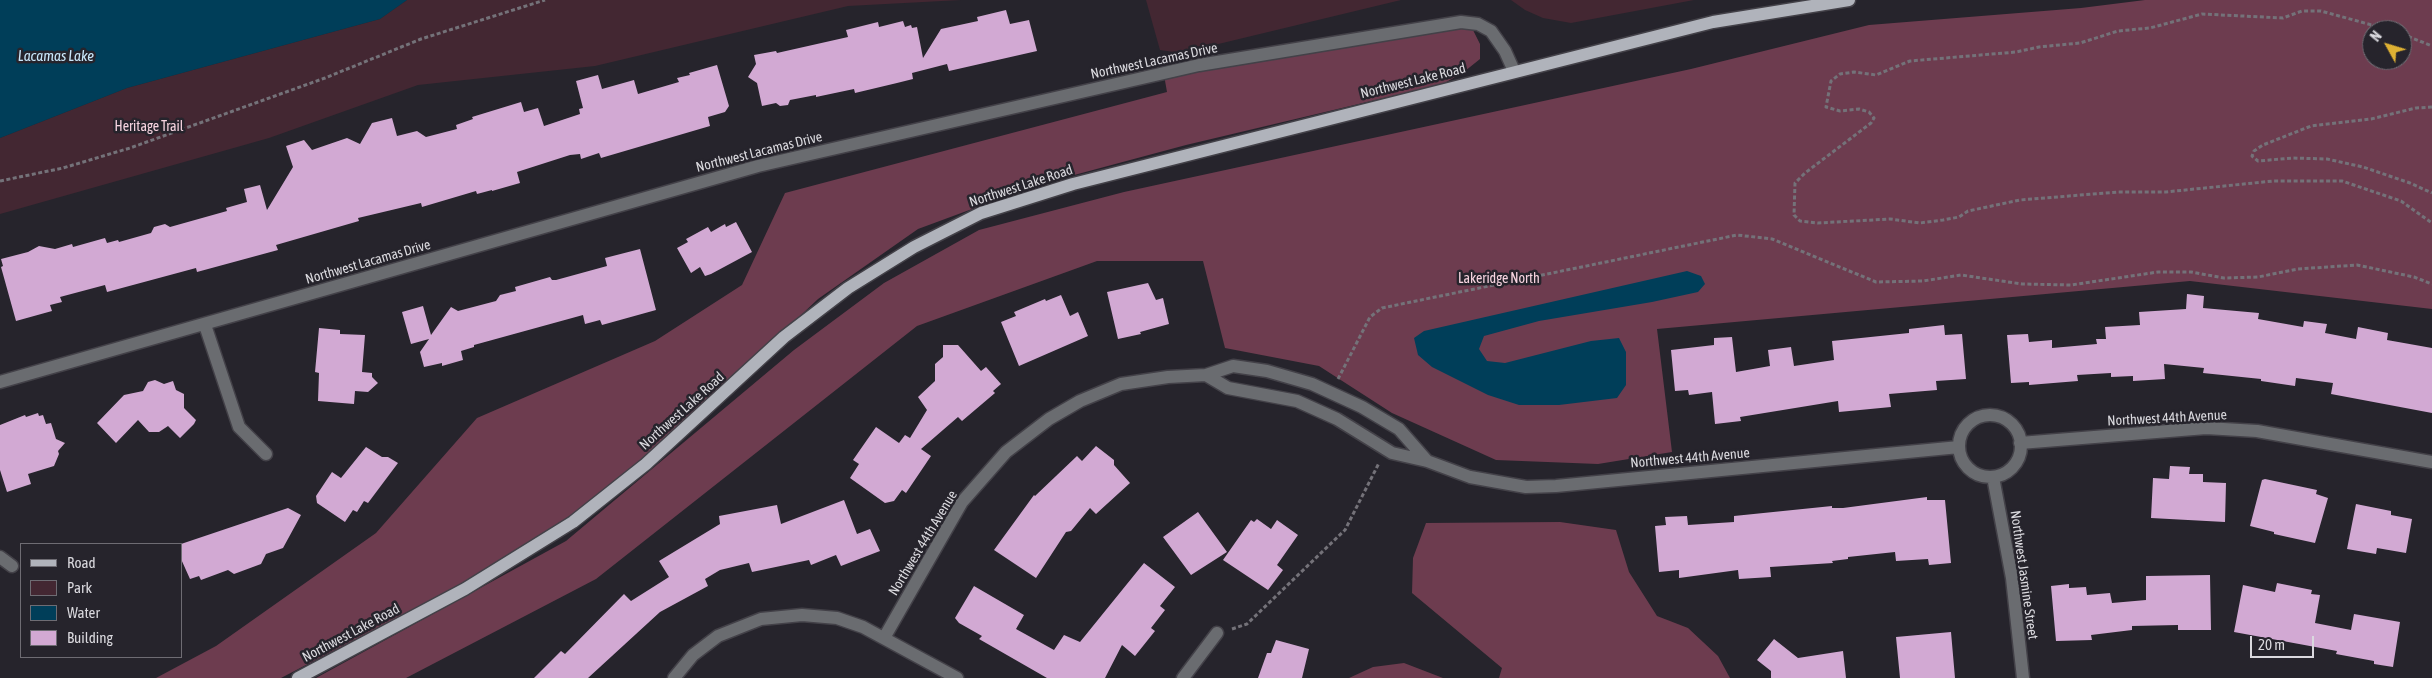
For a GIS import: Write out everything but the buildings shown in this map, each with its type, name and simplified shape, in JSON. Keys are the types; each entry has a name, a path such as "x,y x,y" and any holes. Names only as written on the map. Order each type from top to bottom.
{"main road":[{"name":"Northwest Lake Road","path":"298,678 465,590 573,522 646,464 784,336 848,288 914,247 981,212 1073,184 1713,22 1849,0"}],"street":[{"name":"Northwest Lacamas Drive","path":"0,382 758,166 1199,65 1461,22 1478,24 1491,31 1505,51 1514,71"},
{"path":"205,325 239,427 266,454"},
{"name":"Northwest 44th Avenue","path":"884,638 962,502 1006,452 1049,420 1080,401 1121,384 1168,377 1206,375 1233,366 1258,370 1312,384 1362,407 1399,430 1427,461"},
{"name":"Northwest 44th Avenue","path":"1206,375 1228,388 1297,401 1337,419 1392,454 1427,461 1470,477 1526,487 1556,486 1959,447"},
{"path":"1988,415 2000,417 2010,422 2017,432 2020,443 2019,455 2014,466 2004,473 1993,477 1982,476 1971,471 1961,458 1959,447 1960,435 1967,425 1976,418 1988,415"},
{"name":"Northwest 44th Avenue","path":"2020,443 2214,428 2257,431 2432,462"},
{"name":"Northwest Jasmine Street","path":"1993,477 2012,578 2022,678"},
{"path":"0,557 12,566"},
{"path":"674,678 692,654 718,636 761,619 802,615 837,618 863,627 957,678"},
{"path":"1183,678 1217,633"}],"path":[{"path":"0,181 63,168 130,148 325,78 421,39 545,0"},
{"path":"2362,22 2321,11 2302,11 2283,18 2202,14 2150,28 2118,31 2080,43 2039,47 2016,52 1910,61 1876,75 1854,72 1840,74 1831,81 1826,107 1840,110 1859,109 1869,112 1874,118 1871,123 1795,183 1794,215 1800,221 1818,223 1890,219 1920,223 1951,218 1968,211 2020,200 2118,192 2166,192 2273,181 2322,181 2342,182 2401,201 2432,223"},
{"path":"2412,38 2432,46"},
{"path":"2432,107 2416,108 2371,119 2311,126 2263,145 2254,151 2252,156 2258,162 2293,158 2326,160 2364,167 2432,193"},
{"path":"1332,393 1348,355 1370,317 1382,308 1433,299 1700,241 1737,235 1772,239 1876,282 1923,281 1961,275 2022,284 2071,285 2158,272 2191,272 2224,278 2258,277 2298,269 2357,265 2414,277 2432,284"},
{"path":"1217,633 1247,624 1345,530 1381,460 1373,456"}],"green space":[{"name":"Heritage Trail","path":"407,0 961,0 848,6 595,66 418,85 269,138 0,214 0,138 127,88 380,19"},
{"path":"1146,0 1401,0 1181,53 1160,50"},
{"path":"1511,0 1694,0 1571,23 1543,18 1525,10"},
{"name":"Lakeridge North","path":"2145,0 2432,0 2432,309 2190,281 1657,329 1672,452 1598,464 1496,460 1392,413 1319,366 1225,348 1203,261 1097,261 917,326 596,579 406,678 316,678 566,541 794,350 884,283 979,230 1124,192 1691,69 1869,25 2081,8"},
{"path":"1462,25 1473,30 1480,44 1480,59 1465,71 1443,84 1186,145 1037,185 918,229 818,299 688,422 600,496 490,569 281,678 156,678 216,646 376,533 477,418 655,341 742,285 785,193 1167,92 1164,75"},
{"path":"1560,522 1616,530 1629,572 1657,616 1688,628 1718,656 1730,678 1499,678 1502,668 1412,593 1413,558 1426,523"},
{"path":"1404,663 1443,678 1349,678 1373,667"}],"water":[{"name":"Lacamas Lake","path":"0,0 407,0 380,19 127,88 0,138"},
{"path":"1687,271 1701,276 1705,284 1698,292 1652,302 1539,321 1484,336 1479,349 1487,361 1505,363 1591,341 1619,338 1626,352 1626,385 1617,398 1559,405 1519,405 1488,395 1432,367 1418,355 1414,338 1424,331"}]}
